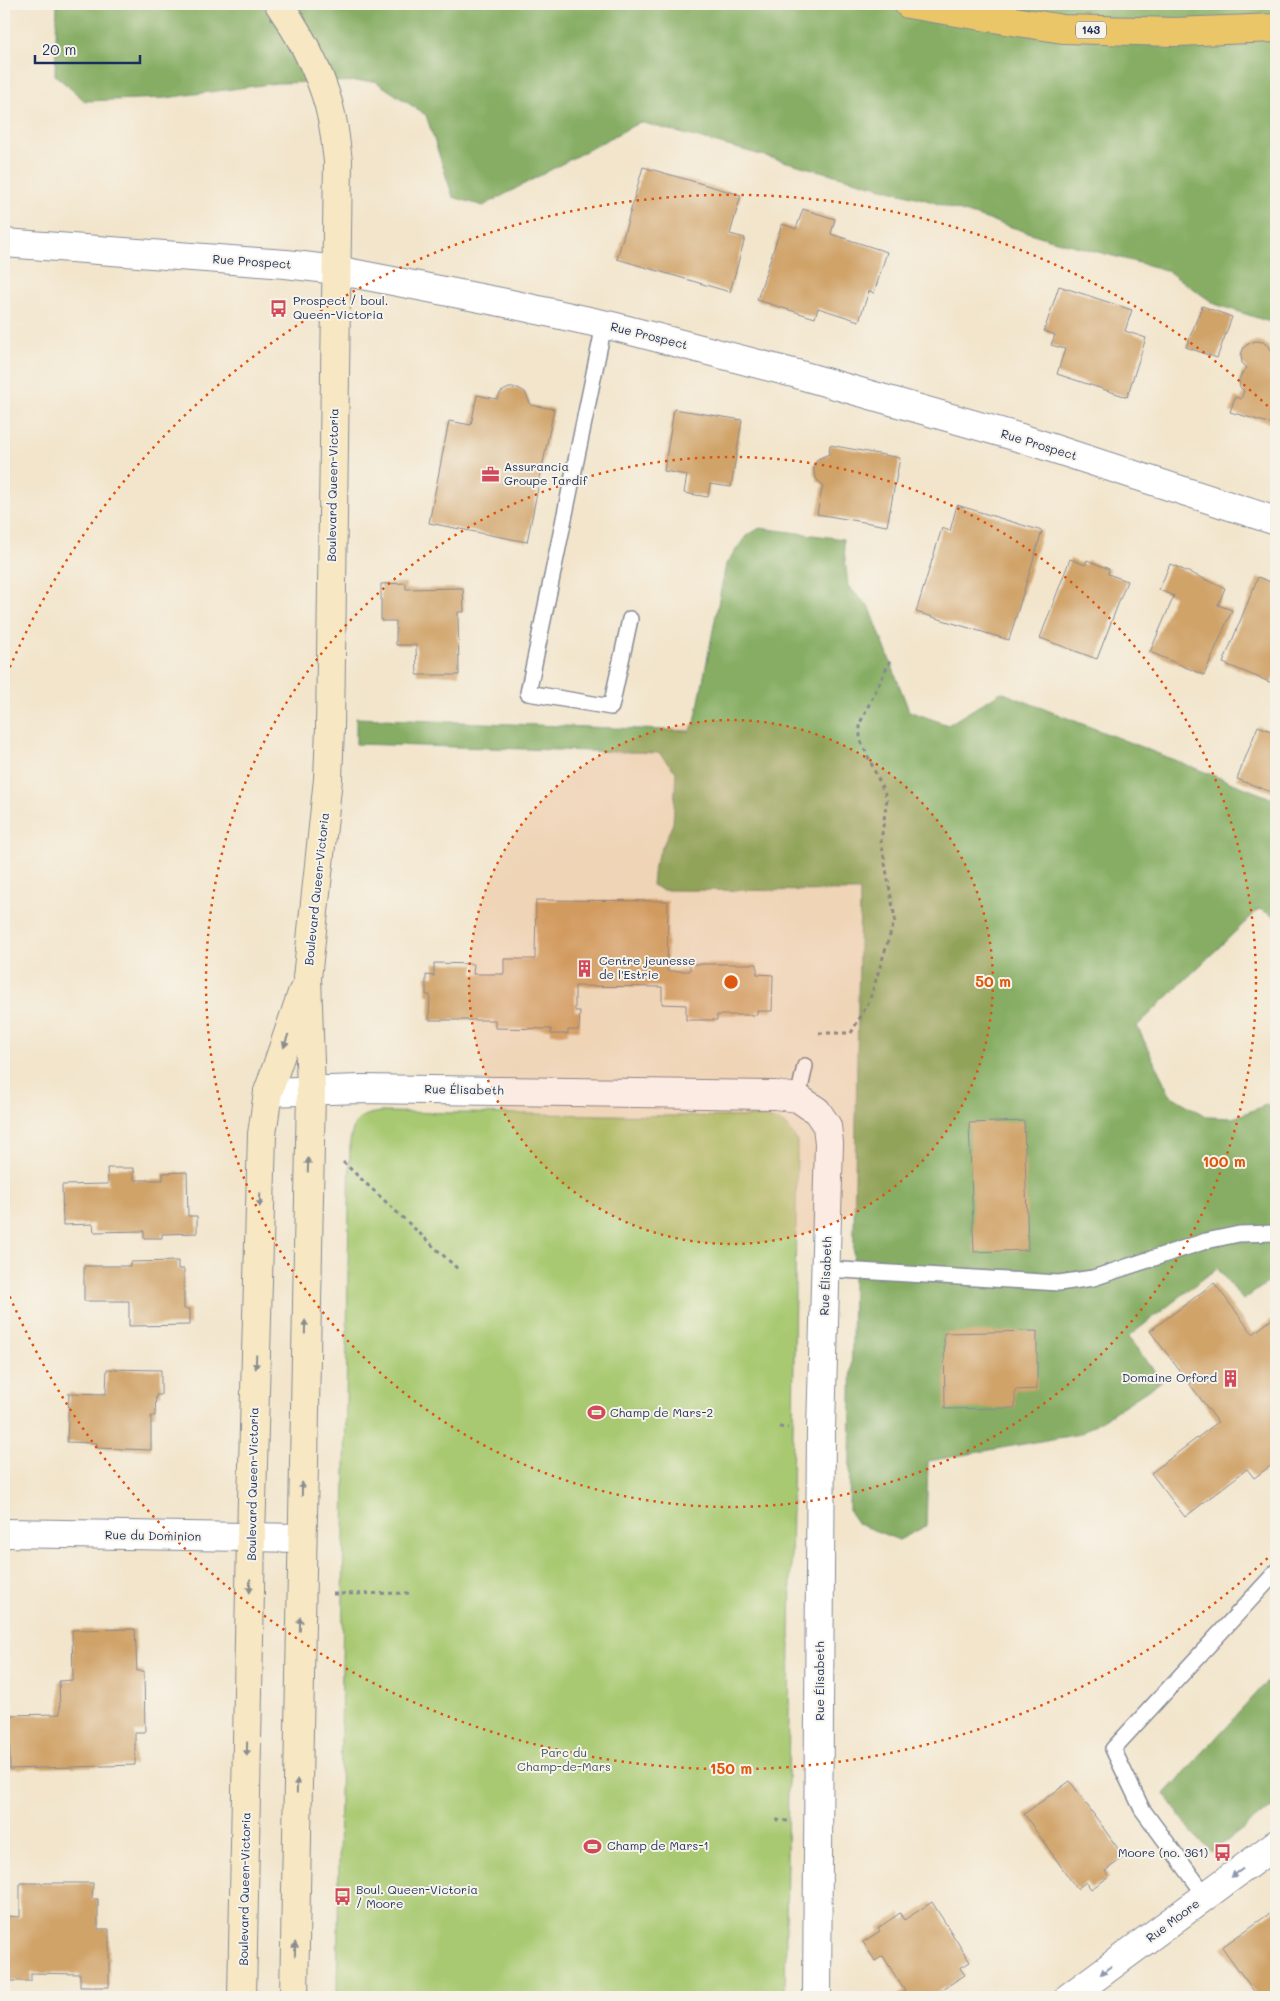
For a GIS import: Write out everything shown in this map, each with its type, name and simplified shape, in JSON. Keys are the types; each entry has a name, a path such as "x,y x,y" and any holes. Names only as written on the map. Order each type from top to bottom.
{"main road":[{"name":"Boulevard Queen-Victoria","path":"279,4 302,43 322,83 332,118 338,161 330,737 328,779 307,978 311,1090 301,1538 294,1997"},
{"name":"143","path":"908,4 1062,29 1175,32 1276,28"},
{"name":"Boulevard Queen-Victoria","path":"242,1997 251,1538 262,1134 268,1092 307,978"}],"street":[{"name":"Rue Prospect","path":"4,243 286,264 336,270 506,302 797,374 1021,438 1276,521"},
{"name":"Rue Élisabeth","path":"268,1092 361,1089 775,1095 798,1098 817,1111 827,1126 829,1143 821,1429 817,1997"},
{"name":"Rue du Dominion","path":"4,1534 301,1538"},
{"name":"Rue Moore","path":"1069,1997 1276,1844"}],"lane":[{"path":"604,325 528,693 611,707 630,619"},
{"path":"798,1098 805,1066"},
{"path":"826,1269 1059,1283 1093,1278 1206,1241 1239,1234 1276,1233"},
{"path":"1206,1896 1142,1809 1113,1749 1276,1572"}],"path":[{"path":"818,1033 851,1033 869,1002 895,919 881,841 887,798 860,739 860,723 890,661"},
{"path":"309,1131 460,1270"},
{"path":"300,1594 412,1593"}],"green space":[{"path":"57,4 1276,4 1276,324 1215,304 1166,270 1049,239 923,199 640,122 483,206 453,197 426,115 375,81 277,83 165,98 85,101 55,75"},
{"path":"760,528 843,539 848,586 870,608 909,711 948,725 1001,692 1276,800 1276,917 1259,909 1137,1026 1170,1095 1207,1117 1233,1118 1276,1101 1276,1277 1243,1300 1217,1268 1128,1337 1162,1381 1080,1434 928,1461 926,1526 899,1540 858,1524 849,1511 860,891 662,890 652,885 654,865 673,823 676,772 659,753 356,744 356,718 690,731 695,722 726,564 746,536"},
{"name":"Parc du Champ-de-Mars","path":"381,1112 757,1117 782,1123 797,1142 785,1997 337,1997 350,1142 353,1128 358,1120 367,1115"},
{"path":"1276,1672 1276,1804 1212,1852 1193,1834 1165,1794"}],"building":[{"path":"643,167 741,195 730,234 745,238 730,292 617,259"},
{"path":"803,209 835,219 831,234 887,252 874,293 869,291 859,321 818,308 815,318 757,300 782,224 796,229"},
{"path":"1059,286 1132,310 1125,331 1146,338 1127,397 1057,374 1065,349 1051,345 1055,335 1044,331"},
{"path":"1202,306 1232,317 1217,358 1186,347"},
{"path":"1256,341 1263,342 1268,346 1272,354 1276,356 1276,425 1230,412 1235,397 1241,399 1244,391 1240,387 1239,380 1247,368 1242,363 1241,355 1244,347"},
{"name":"Assurancia Groupe Tardif","path":"509,388 518,388 525,392 531,405 554,409 527,542 429,523 449,421 471,425 477,395 497,399 501,392"},
{"path":"674,409 742,420 731,487 710,484 708,497 684,493 687,475 664,471"},
{"path":"830,445 900,458 887,526 817,514 823,485 817,480 814,473 814,465 818,459 829,454"},
{"path":"957,505 1042,531 1009,640 916,612 942,528 950,531"},
{"path":"1070,559 1085,565 1087,560 1109,569 1108,574 1127,581 1097,659 1040,638"},
{"path":"1170,564 1225,588 1218,605 1232,610 1204,675 1150,652 1174,596 1159,590"},
{"path":"1258,577 1276,584 1276,672 1272,683 1223,663"},
{"path":"406,583 406,589 463,588 464,612 458,612 459,675 417,675 416,645 396,645 396,621 381,621 381,584"},
{"path":"1258,726 1276,733 1276,794 1237,779"},
{"name":"Centre jeunesse de l'Estrie","path":"536,900 668,901 667,971 690,971 690,964 757,964 757,974 773,975 772,1011 757,1011 757,1015 717,1015 717,1020 686,1020 686,1005 662,1004 662,987 575,986 575,1011 580,1011 579,1030 568,1030 568,1034 551,1034 551,1029 495,1028 495,1020 429,1020 430,995 426,995 426,975 434,976 434,963 474,964 473,974 504,974 504,959 535,959"},
{"path":"1024,1121 1028,1250 974,1252 969,1123"},
{"path":"107,1168 134,1168 134,1180 163,1180 163,1173 187,1172 188,1216 197,1216 197,1233 162,1234 162,1238 144,1238 144,1231 94,1232 93,1224 63,1225 62,1185 108,1184"},
{"path":"178,1261 178,1269 184,1269 184,1309 190,1309 190,1325 129,1326 129,1301 84,1301 84,1266 130,1266 130,1262"},
{"name":"Domaine Orford","path":"1214,1283 1253,1334 1276,1316 1276,1462 1254,1478 1247,1469 1185,1517 1151,1473 1218,1422 1150,1331"},
{"path":"1037,1331 1037,1389 1015,1390 1015,1408 945,1409 944,1333"},
{"path":"107,1369 161,1370 161,1395 156,1395 155,1416 151,1416 151,1450 97,1448 97,1443 67,1442 69,1393 106,1394"},
{"path":"135,1629 137,1671 144,1671 145,1732 135,1732 135,1765 10,1769 9,1715 60,1714 59,1681 73,1680 72,1630"},
{"path":"1070,1781 1124,1857 1105,1871 1109,1877 1091,1889 1086,1882 1077,1889 1024,1814"},
{"path":"20,1883 93,1883 92,1899 98,1899 98,1929 109,1929 109,1987 80,1987 80,1974 31,1973 31,1981 4,1981 4,1916 20,1917"},
{"path":"932,1902 970,1962 960,1968 965,1975 930,1997 899,1997 898,1995 905,1991 883,1956 875,1961 863,1942 880,1931 878,1928 900,1913 904,1920"},
{"path":"1276,1909 1276,1997 1258,1997 1222,1947"}],"place":[{"name":"Prospect / boul. Queen-Victoria","path":"279,308"},
{"name":"Assurancia Groupe Tardif","path":"490,474"},
{"name":"Centre jeunesse de l'Estrie","path":"585,968"},
{"name":"Domaine Orford","path":"1231,1378"},
{"name":"Champ de Mars-2","path":"596,1413"},
{"name":"Champ de Mars-1","path":"593,1846"},
{"name":"Moore (no. 361)","path":"1222,1853"},
{"name":"Boul. Queen-Victoria / Moore","path":"342,1897"}]}
